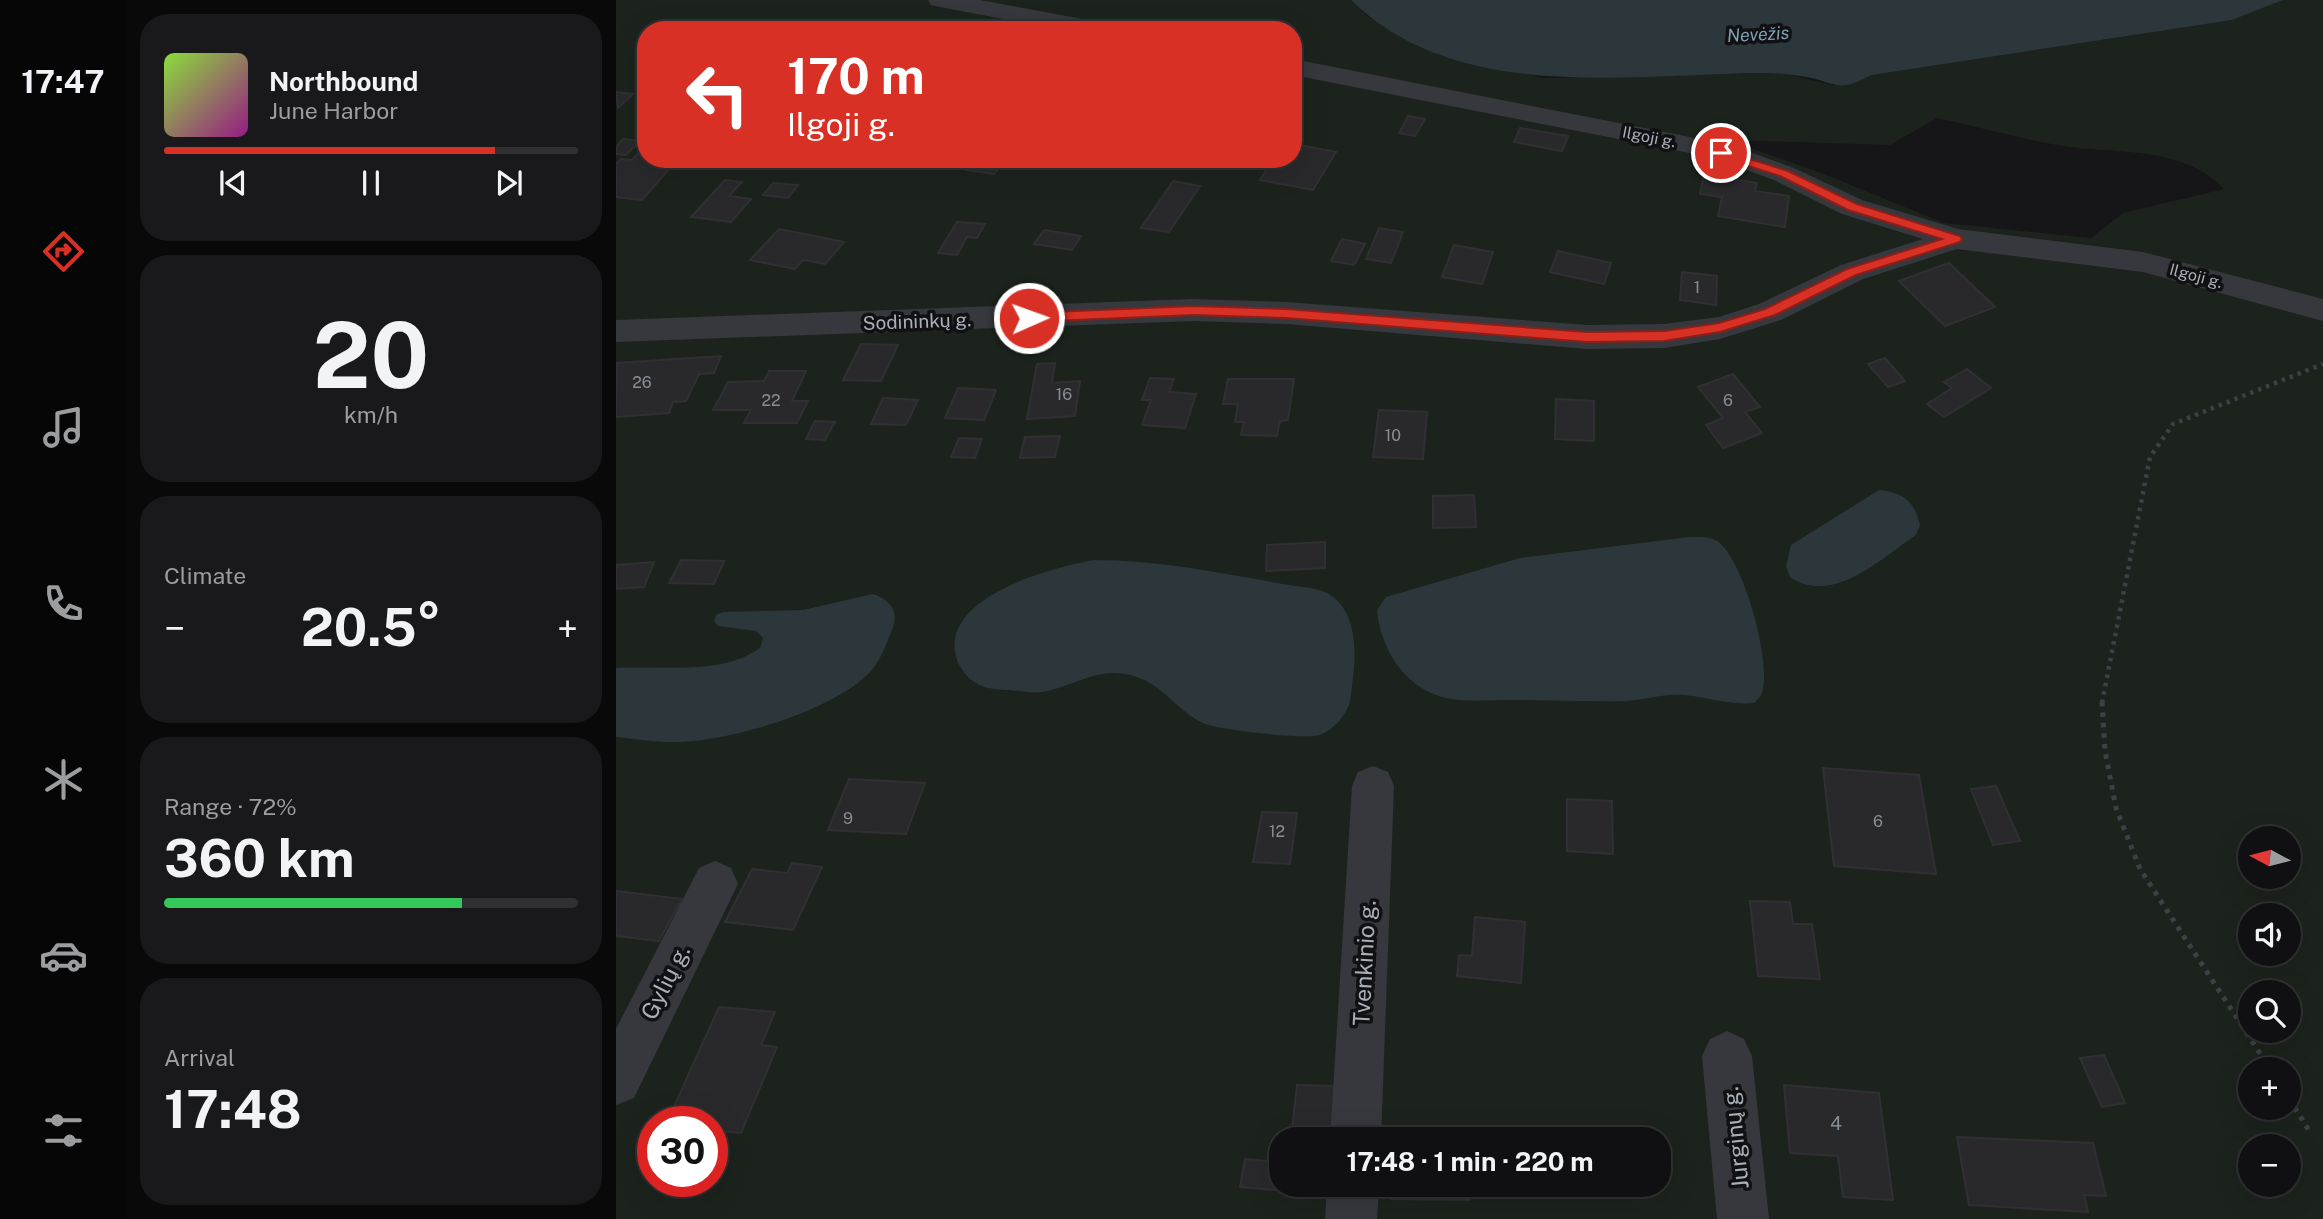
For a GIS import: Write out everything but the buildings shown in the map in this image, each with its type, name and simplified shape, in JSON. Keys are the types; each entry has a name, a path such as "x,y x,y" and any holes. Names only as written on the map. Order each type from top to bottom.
{"street":[{"path":"940,0 1055,21"},
{"name":"Ilgoji g.","path":"1302,69 1685,144 1740,158 1784,174 1852,207 1956,239 2143,262 2323,310"},
{"name":"Sodininkų g.","path":"616,331 1193,310 1286,313 1587,337 1664,336 1720,328 1770,312 1852,272 1956,239"},
{"name":"Tvenkinio g.","path":"1356,1127 1373,786"},
{"name":"Gylių g.","path":"616,1080 715,884"},
{"name":"Jurginų g.","path":"1727,1056 1743,1219"},
{"path":"1351,1219 1352,1197"}],"path":[{"path":"2262,1057 2140,869 2116,808 2105,751 2102,699 2150,457 2173,424 2323,364"},
{"path":"2301,1118 2310,1132"}],"shaded area":[{"path":"616,0 1351,0 1368,17 1542,78 1782,73 1832,85 1847,85 1872,75 2232,20 2283,0 2323,0 2323,1219 616,1219","holes":["1937,118 2063,146 2149,154 2170,159 2190,165 2208,175 2224,189 2123,213 2091,238 1944,223 1819,172 1727,140 1890,145"]}],"water":[{"name":"Nevėžis","path":"1351,0 2283,0 2232,20 1872,75 1853,83 1835,85 1803,76 1777,73 1602,78 1547,76 1493,69 1441,55 1394,33"},
{"path":"1879,490 1895,493 1911,504 1920,525 1916,535 1856,576 1839,583 1806,585 1790,577 1786,566 1791,545"},
{"path":"1690,537 1717,541 1727,551 1746,589 1760,638 1763,661 1764,681 1761,695 1754,703 1733,703 1680,695 1627,701 1456,700 1426,691 1404,673 1388,650 1379,624 1377,610 1386,597 1520,558"},
{"path":"1094,560 1189,568 1329,594 1346,612 1353,636 1350,700 1339,722 1319,735 1304,736 1275,735 1211,726 1185,712 1154,685 1121,673 1098,675 1038,692 986,687 966,675 955,652 957,632 967,615 984,600 1006,587 1054,569"},
{"path":"873,594 889,603 894,612 894,623 884,648 875,666 866,676 828,701 778,722 726,736 681,742 616,737 616,668 690,667 727,663 760,648 763,638 756,631 718,626 714,621 716,615 723,612 803,610"}],"route":[{"path":"1029,318 1193,310 1286,313 1587,337 1664,336 1720,328 1770,312 1852,272 1956,239 1852,207 1784,174 1721,153"}]}
